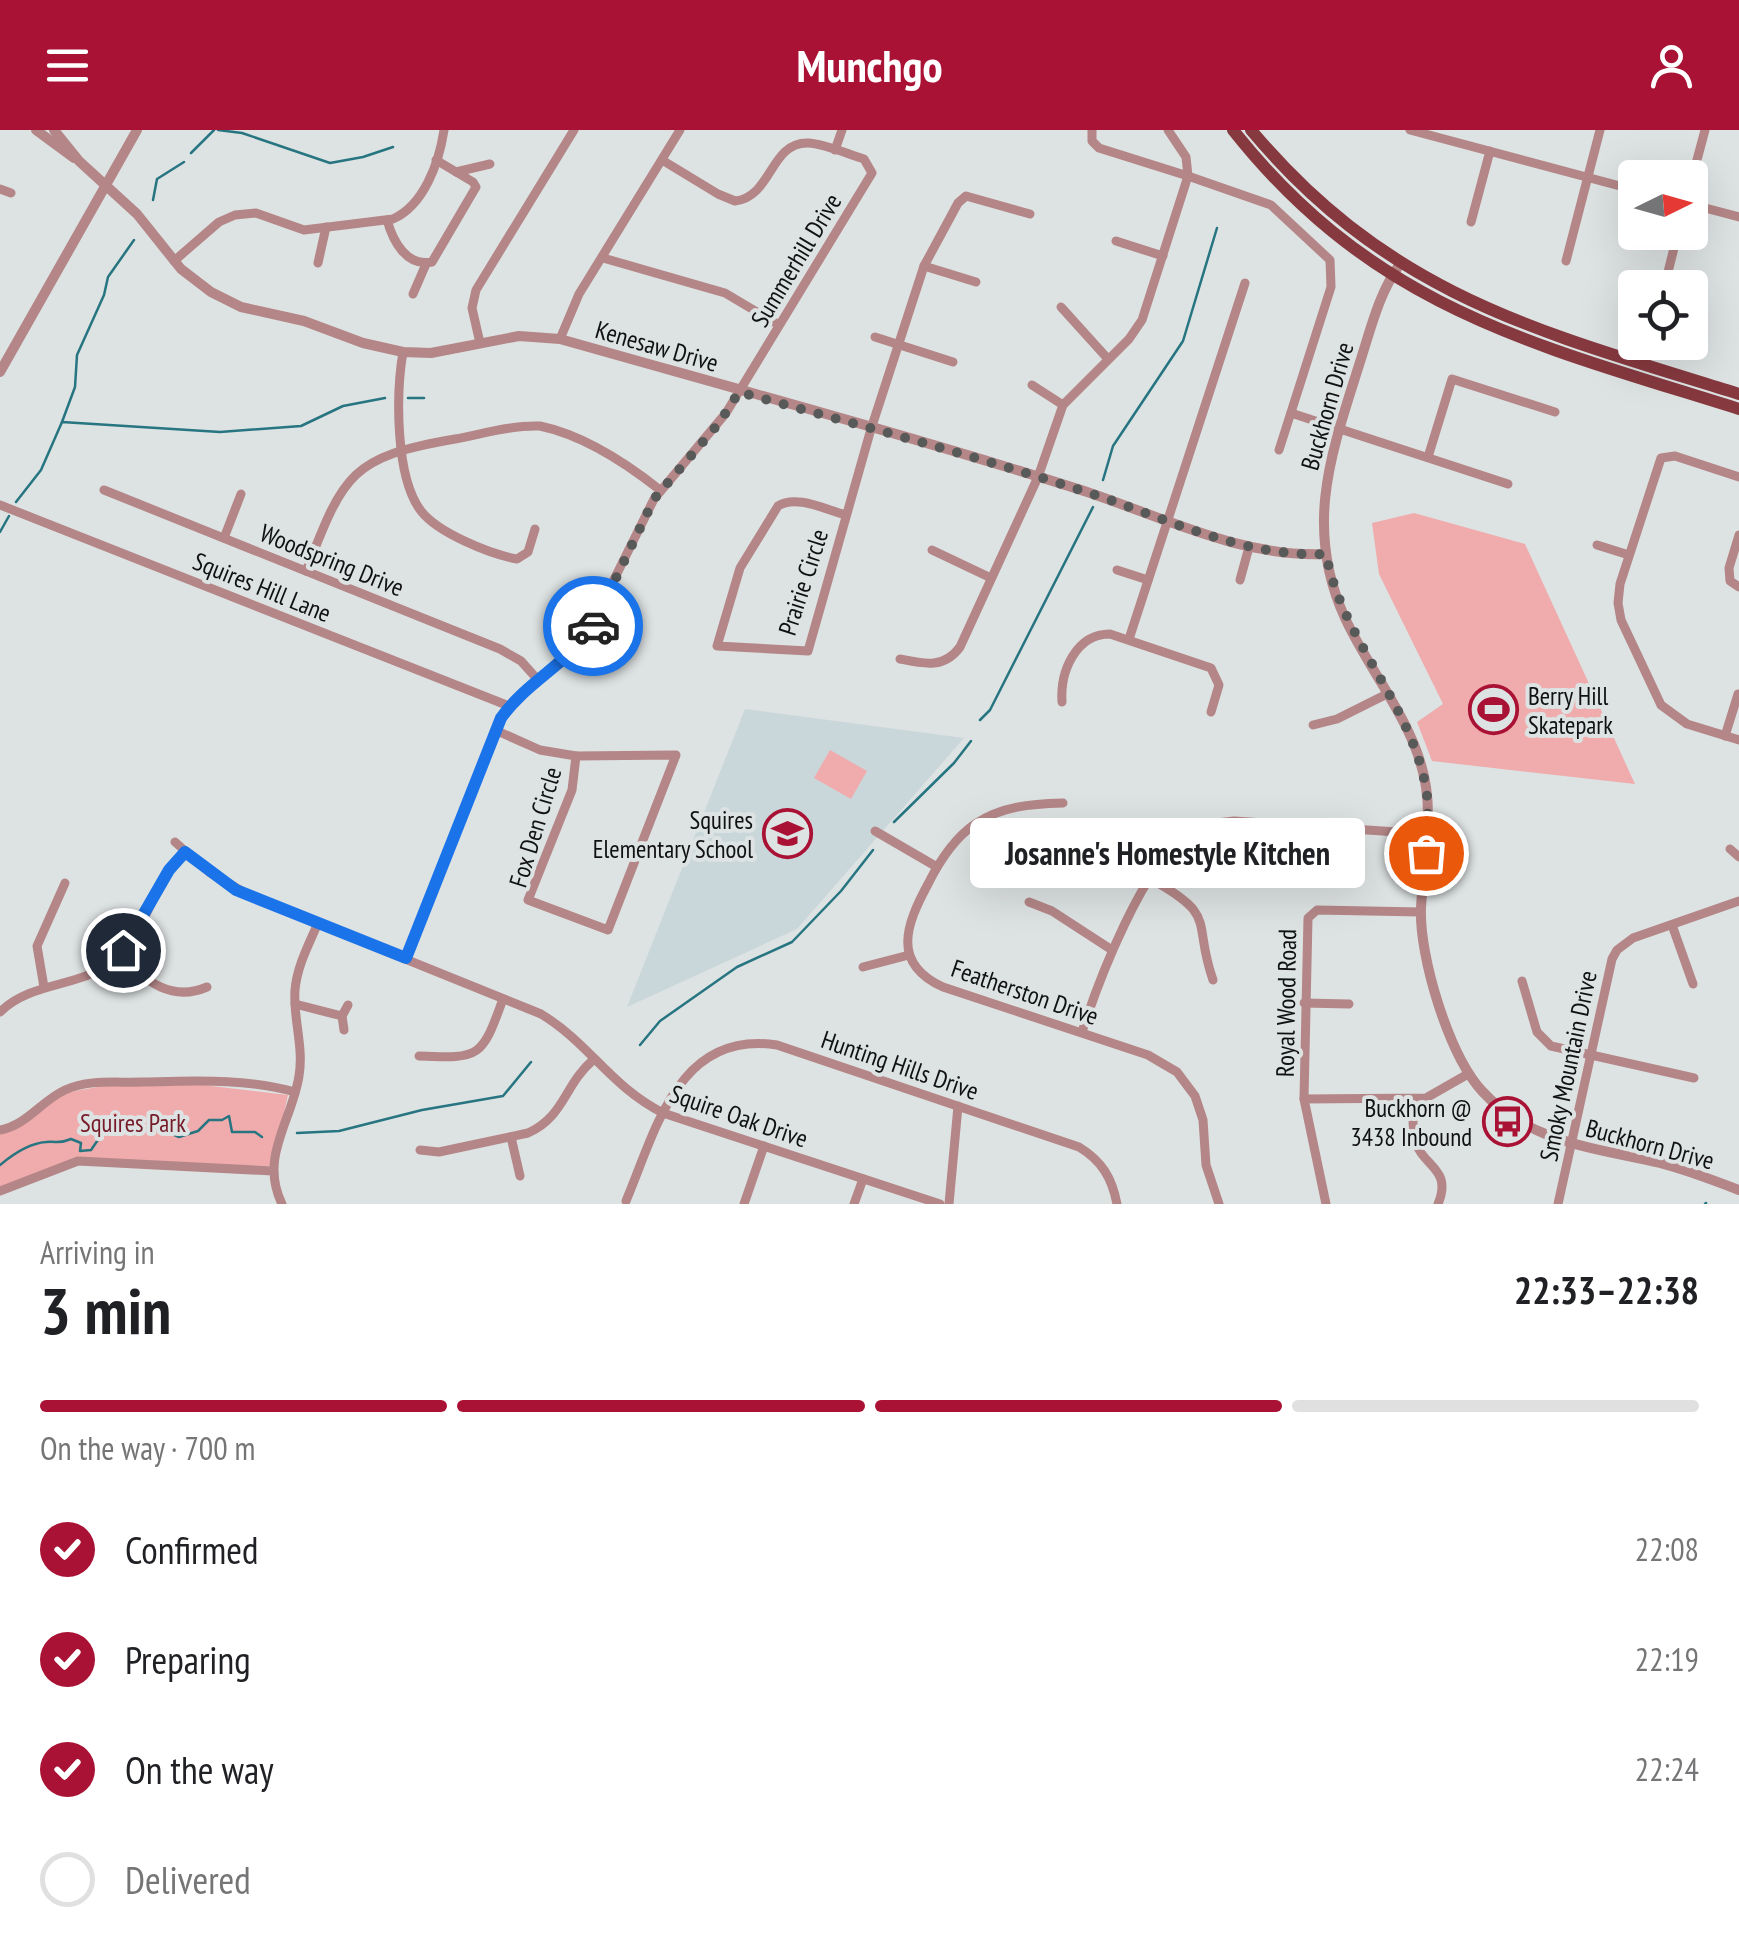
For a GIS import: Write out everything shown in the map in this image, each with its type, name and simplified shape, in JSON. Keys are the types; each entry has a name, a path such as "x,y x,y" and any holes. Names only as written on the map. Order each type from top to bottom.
{"main road":[{"path":"1233,130 1303,207 1490,327 1739,394"},
{"path":"1251,130 1291,176 1396,270"},
{"path":"1643,371 1739,409"}],"street":[{"name":"Kenesaw Drive","path":"36,130 80,161"},
{"name":"Kenesaw Drive","path":"54,130 196,283 241,306 403,352 432,353 519,336 560,339 1038,477 1249,548 1294,555 1326,554"},
{"path":"0,372 137,130"},
{"path":"174,262 219,222 235,215 256,213 304,230 387,220 404,214 414,204 436,160 444,130"},
{"path":"480,343 472,308 476,290 574,130"},
{"path":"560,339 570,310 680,130"},
{"path":"662,160 718,194 740,200 758,192 777,162 793,146 813,143 835,150 842,130"},
{"path":"1092,130 1092,141 1099,148 1262,200 1330,260 1331,287 1279,450"},
{"path":"900,659 938,664 954,655 1038,477 1063,405 1129,339 1142,320 1188,176 1186,157 1168,130"},
{"path":"1410,130 1618,186"},
{"path":"1566,261 1600,130"},
{"path":"1697,160 1705,130"},
{"name":"Summerhill Drive","path":"406,958 495,730 510,706 586,636 660,490 719,423 872,176 867,162 835,150"},
{"path":"1471,222 1490,151"},
{"path":"387,220 393,240 405,254 426,264 432,262 474,192 473,182 436,160"},
{"path":"456,172 490,164"},
{"name":"Prairie Circle","path":"846,515 796,501 778,506 740,568 717,646 808,651 871,429 924,266 958,203 966,196 1030,214"},
{"path":"1708,208 1739,216"},
{"path":"318,263 326,227"},
{"path":"1116,241 1162,256"},
{"path":"603,258 725,293 779,326"},
{"path":"413,294 426,264"},
{"path":"924,266 976,282"},
{"name":"Buckhorn Drive","path":"1396,270 1384,290 1338,429 1324,490 1326,554 1346,620 1418,756 1426,788 1427,834 1421,912 1428,962 1453,1045 1468,1074 1511,1118 1538,1133 1679,1168 1739,1190"},
{"path":"1130,639 1245,284"},
{"path":"1061,307 1108,359"},
{"path":"875,337 953,362"},
{"path":"403,352 397,396 403,448 417,506 443,530 517,559 528,552 534,529"},
{"path":"1643,371 1646,360"},
{"path":"1428,458 1452,378 1555,412"},
{"path":"1032,385 1063,405"},
{"path":"1292,413 1508,484"},
{"path":"306,571 334,503 350,480 383,456 403,448 540,426 620,462 660,490"},
{"path":"1739,477 1668,454 1659,460 1620,584 1619,611 1650,689 1661,705 1679,720 1739,740"},
{"name":"Woodspring Drive","path":"104,490 500,648 521,661 538,680"},
{"path":"224,538 240,494"},
{"name":"Squires Hill Lane","path":"0,505 510,706"},
{"path":"1739,535 1728,574 1739,587"},
{"path":"1596,545 1630,555"},
{"path":"1240,580 1249,548"},
{"path":"932,550 992,578"},
{"path":"830,570 843,574"},
{"path":"1117,570 1148,580"},
{"path":"1062,702 1067,669 1086,640 1102,634 1130,639 1211,668 1219,685 1210,712"},
{"path":"586,636 596,644"},
{"path":"1313,725 1337,719 1386,694"},
{"path":"1725,736 1738,694"},
{"name":"Fox Den Circle","path":"495,730 540,750 576,756 676,756 608,930 528,900 572,790 576,756"},
{"path":"864,967 910,955 907,939 911,918 937,867 972,826 999,811 1063,803"},
{"path":"1082,1032 1112,950 1164,857 1197,829 1221,822 1427,834"},
{"path":"875,830 937,867"},
{"name":"Squire Oak Drive","path":"174,842 236,890 525,1006 556,1023 580,1042 626,1091 664,1113 940,1204"},
{"path":"1730,849 1739,858"},
{"path":"0,1012 21,995 89,975 119,956 169,870 185,852"},
{"path":"1151,880 1184,898 1198,913 1213,980"},
{"path":"44,987 37,956 39,936 65,882"},
{"name":"Smoky Mountain Drive","path":"1558,1204 1607,975 1618,950 1632,938 1739,901"},
{"path":"1029,902 1052,911 1112,950"},
{"name":"Royal Wood Road","path":"1326,1204 1304,1098 1306,924 1314,911 1421,912"},
{"path":"282,1204 272,1172 275,1148 296,1092 300,1062 295,1004 300,968 318,923"},
{"path":"1672,926 1693,984"},
{"name":"Featherston Drive","path":"910,955 915,966 932,982 1166,1064 1188,1084 1203,1120 1206,1165 1219,1204"},
{"path":"119,956 160,989 187,992 207,987"},
{"path":"1522,981 1539,1037 1550,1046 1694,1078"},
{"path":"419,1056 462,1058 475,1053 486,1042 503,1000"},
{"path":"1304,1003 1349,1004"},
{"path":"295,1004 342,1016"},
{"path":"344,1030 342,1016 348,1005"},
{"name":"Hunting Hills Drive","path":"626,1201 681,1080 697,1064 725,1049 751,1043 777,1045 1080,1147 1106,1172 1116,1204"},
{"path":"420,1150 439,1152 528,1133 549,1122 578,1074 593,1060"},
{"path":"1304,1098 1414,1099 1432,1096 1468,1074"},
{"path":"0,1130 30,1116 63,1090 98,1082 218,1080 296,1092"},
{"path":"1414,1099 1415,1143 1441,1179 1438,1204"},
{"path":"949,1204 958,1106"},
{"path":"511,1137 520,1176"},
{"path":"744,1204 764,1146"},
{"path":"0,1190 78,1161 272,1172"},
{"path":"854,1204 863,1179"}],"shaded area":[{"name":"Squires Elementary School","path":"745,709 964,738 797,929 627,1007"}],"green space":[{"path":"1414,513 1525,544 1635,784 1432,761 1417,722 1443,704 1379,574 1372,523"},
{"path":"830,750 867,771 851,799 814,778"},
{"name":"Squires Park","path":"127,1082 203,1085 288,1095 272,1166 71,1163 0,1187 0,1128 11,1128 57,1094"}],"waterway":[{"path":"191,153 214,130"},
{"path":"218,130 242,133 330,163 393,147"},
{"path":"153,200 157,179 184,162"},
{"path":"1103,480 1113,446 1183,341 1217,228"},
{"path":"62,422 75,387 77,355 108,277 134,240"},
{"path":"16,502 41,470 62,422 220,432 301,426 343,406 385,398"},
{"path":"408,398 424,398"},
{"path":"980,720 990,710 1093,507"},
{"path":"0,532 9,516"},
{"path":"894,822 971,741"},
{"path":"640,1045 660,1021 737,967 792,942 841,891 873,850"},
{"path":"297,1133 339,1131 422,1110 503,1096 531,1062"},
{"path":"0,1165 40,1143 71,1139 81,1143 80,1151 91,1150 102,1134 115,1125 163,1130 179,1137 198,1131 209,1120 229,1116 232,1132 255,1132 262,1137"}],"way so far":[{"path":"593,626 654,499 668,478 719,423 739,392 1078,489 1249,548 1294,555 1326,554 1346,620 1418,756 1428,811 1426,853"}],"place":[{"name":"Berry Hill Skatepark","path":"1493,710"},
{"name":"Squires Elementary School","path":"788,834"},
{"name":"Josanne's Homestyle Kitchen","path":"1426,853"},
{"name":"Buckhorn @ 3438 Inbound","path":"1507,1122"}],"route":[{"path":"123,950 169,870 185,852 236,890 406,958 501,718 526,688 584,640 593,626"}]}
